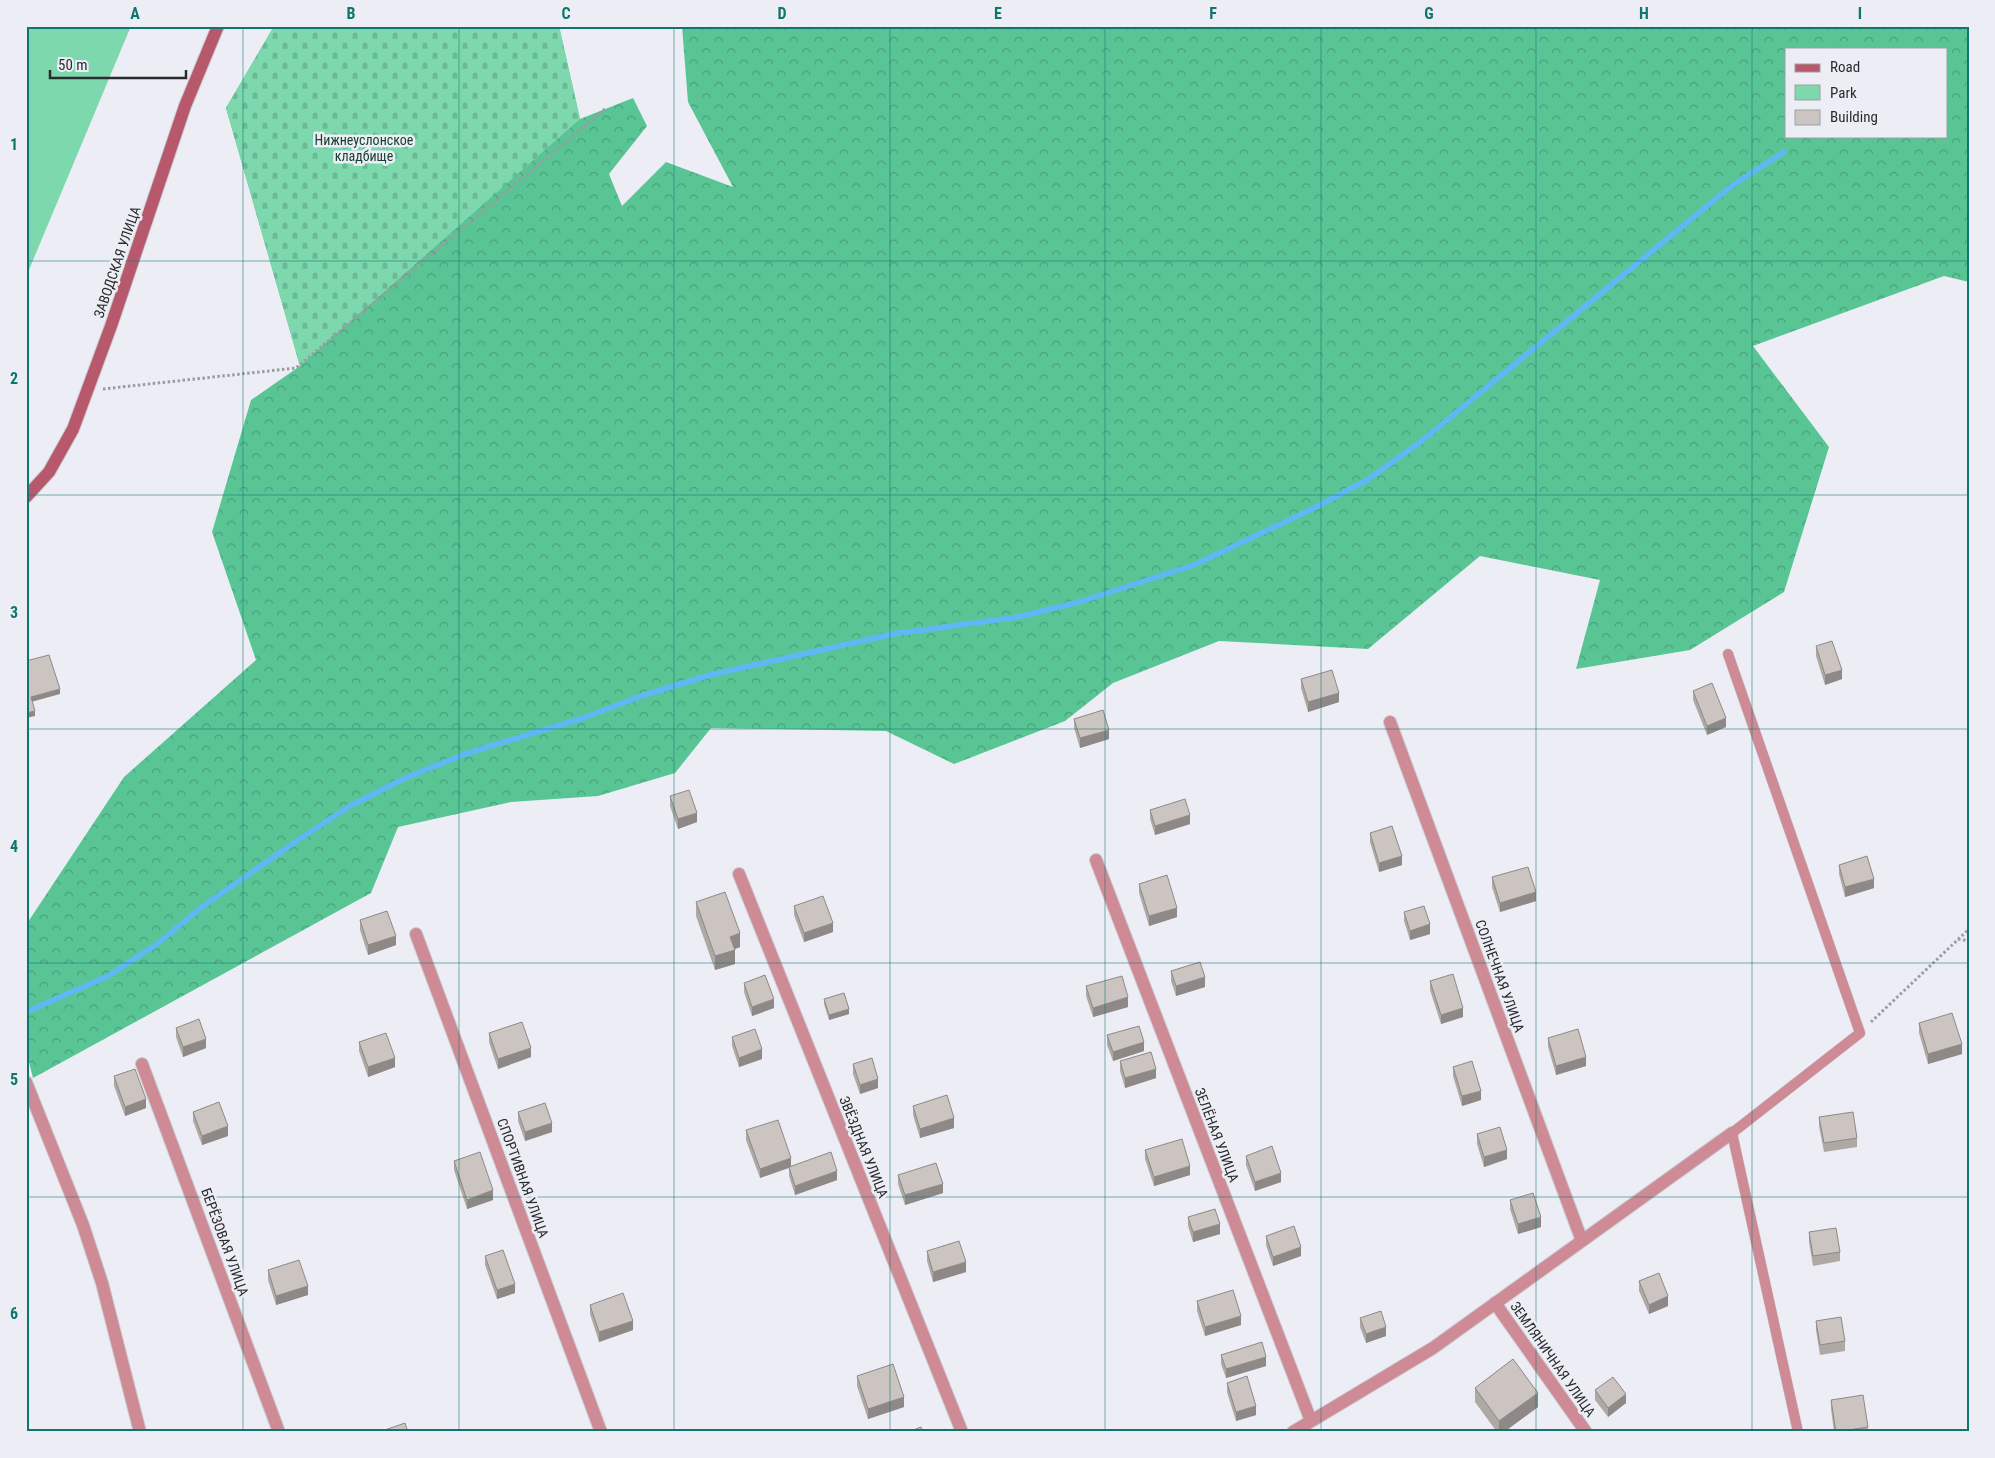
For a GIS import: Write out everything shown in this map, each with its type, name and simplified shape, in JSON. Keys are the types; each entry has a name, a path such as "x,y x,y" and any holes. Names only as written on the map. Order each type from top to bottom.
{"street":[{"name":"ЗАВОДСКАЯ УЛИЦА","path":"26,497 48,472 73,429 111,326 185,106 218,26"},
{"name":"СОЛНЕЧНАЯ УЛИЦА","path":"1390,722 1582,1241"},
{"name":"ЗЕЛЁНАЯ УЛИЦА","path":"1096,860 1311,1421"},
{"name":"ЗВЁЗДНАЯ УЛИЦА","path":"739,874 962,1432"},
{"name":"СПОРТИВНАЯ УЛИЦА","path":"416,934 601,1432"},
{"name":"БЕРЁЗОВАЯ УЛИЦА","path":"142,1064 279,1432"},
{"path":"26,1082 83,1225 102,1283 140,1432"},
{"path":"1292,1432 1433,1348 1732,1133"},
{"name":"ЗЕМЛЯНИЧНАЯ УЛИЦА","path":"1495,1303 1586,1432"}],"lane":[{"path":"1728,654 1860,1033 1732,1133 1798,1432"}],"path":[{"path":"87,390 296,368 605,109"},
{"path":"1860,1033 1969,929"},
{"path":"1958,939 1969,941"}],"green space":[{"path":"26,26 131,26 26,277"},
{"path":"274,26 559,26 580,119 633,98 647,126 609,174 622,206 666,162 733,187 688,102 682,26 1969,26 1969,282 1944,276 1753,346 1829,447 1784,592 1690,650 1576,669 1600,580 1480,556 1368,649 1219,641 1113,683 1065,721 954,764 886,731 711,728 675,773 598,796 511,802 398,827 371,893 33,1078 26,1050 26,925 124,777 256,660 212,532 251,400 300,366 226,108"},
{"name":"Нижнеуслонское кладбище","path":"274,26 559,26 580,119 300,366 226,108"}],"building":[{"path":"1832,641 1842,670 1825,675 1816,646"},
{"path":"49,655 60,689 31,697 35,711 26,713 26,661"},
{"path":"1332,670 1339,693 1308,702 1301,679"},
{"path":"1712,683 1726,718 1707,726 1693,691"},
{"path":"1103,710 1109,730 1080,738 1074,719"},
{"path":"689,790 697,813 678,819 670,796"},
{"path":"1185,799 1190,815 1155,826 1150,810"},
{"path":"1392,826 1402,856 1379,863 1370,833"},
{"path":"1867,856 1874,879 1845,887 1839,865"},
{"path":"1528,867 1536,892 1500,903 1492,877"},
{"path":"1167,875 1177,908 1149,916 1139,884"},
{"path":"725,892 740,933 730,937 735,950 715,956 696,902"},
{"path":"823,896 833,923 804,933 794,906"},
{"path":"1424,906 1430,924 1410,931 1404,912"},
{"path":"387,911 396,936 368,945 360,920"},
{"path":"1200,962 1205,977 1176,986 1171,971"},
{"path":"1453,974 1463,1008 1441,1015 1430,981"},
{"path":"765,975 774,999 752,1007 744,983"},
{"path":"1122,976 1128,997 1093,1008 1086,986"},
{"path":"844,993 849,1009 829,1015 824,999"},
{"path":"1952,1013 1962,1044 1928,1054 1919,1023"},
{"path":"199,1019 206,1039 183,1047 176,1028"},
{"path":"522,1022 531,1048 498,1059 489,1033"},
{"path":"1139,1026 1144,1042 1113,1052 1107,1035"},
{"path":"755,1029 762,1049 739,1058 732,1037"},
{"path":"1578,1029 1586,1057 1556,1066 1548,1038"},
{"path":"386,1033 395,1058 368,1067 359,1042"},
{"path":"1151,1052 1156,1069 1125,1078 1120,1061"},
{"path":"872,1058 878,1079 860,1085 853,1064"},
{"path":"1472,1061 1481,1091 1462,1096 1453,1067"},
{"path":"135,1069 146,1099 125,1107 114,1076"},
{"path":"947,1095 954,1118 920,1129 913,1106"},
{"path":"219,1102 228,1126 202,1136 193,1112"},
{"path":"545,1103 552,1123 525,1132 518,1112"},
{"path":"1853,1112 1857,1138 1824,1143 1819,1117"},
{"path":"778,1120 791,1158 760,1169 746,1130"},
{"path":"1500,1127 1507,1150 1484,1157 1477,1134"},
{"path":"1182,1139 1190,1166 1154,1177 1145,1150"},
{"path":"1272,1146 1281,1173 1255,1182 1246,1156"},
{"path":"480,1152 493,1190 467,1200 454,1161"},
{"path":"831,1152 837,1171 795,1186 789,1167"},
{"path":"936,1163 943,1184 905,1195 898,1175"},
{"path":"1533,1193 1541,1217 1518,1224 1510,1200"},
{"path":"1215,1209 1220,1224 1193,1232 1188,1217"},
{"path":"1294,1226 1301,1247 1273,1257 1266,1236"},
{"path":"1836,1228 1840,1252 1813,1256 1809,1232"},
{"path":"959,1241 966,1262 933,1272 927,1251"},
{"path":"503,1250 515,1284 497,1290 485,1256"},
{"path":"299,1260 308,1286 276,1296 268,1270"},
{"path":"1659,1273 1668,1296 1649,1305 1639,1281"},
{"path":"1233,1290 1241,1316 1205,1327 1197,1301"},
{"path":"623,1293 633,1321 599,1332 590,1305"},
{"path":"1381,1311 1386,1327 1366,1334 1360,1318"},
{"path":"1841,1317 1845,1341 1820,1345 1816,1321"},
{"path":"1262,1342 1266,1357 1226,1369 1221,1355"},
{"path":"1513,1359 1538,1393 1499,1421 1475,1388"},
{"path":"893,1364 904,1397 868,1409 857,1376"},
{"path":"1247,1376 1256,1406 1236,1412 1227,1383"},
{"path":"1613,1377 1626,1394 1608,1408 1595,1390"},
{"path":"1863,1395 1868,1427 1836,1432 1831,1400"},
{"path":"405,1423 408,1432 379,1432"},
{"path":"921,1427 923,1432 908,1432"}],"waterway":[{"path":"26,1012 108,976 157,944 203,906 350,806 405,778 465,754 586,717 644,695 710,675 893,634 1018,617 1079,602 1194,565 1314,508 1367,480 1419,443 1730,187 1784,152"}]}
